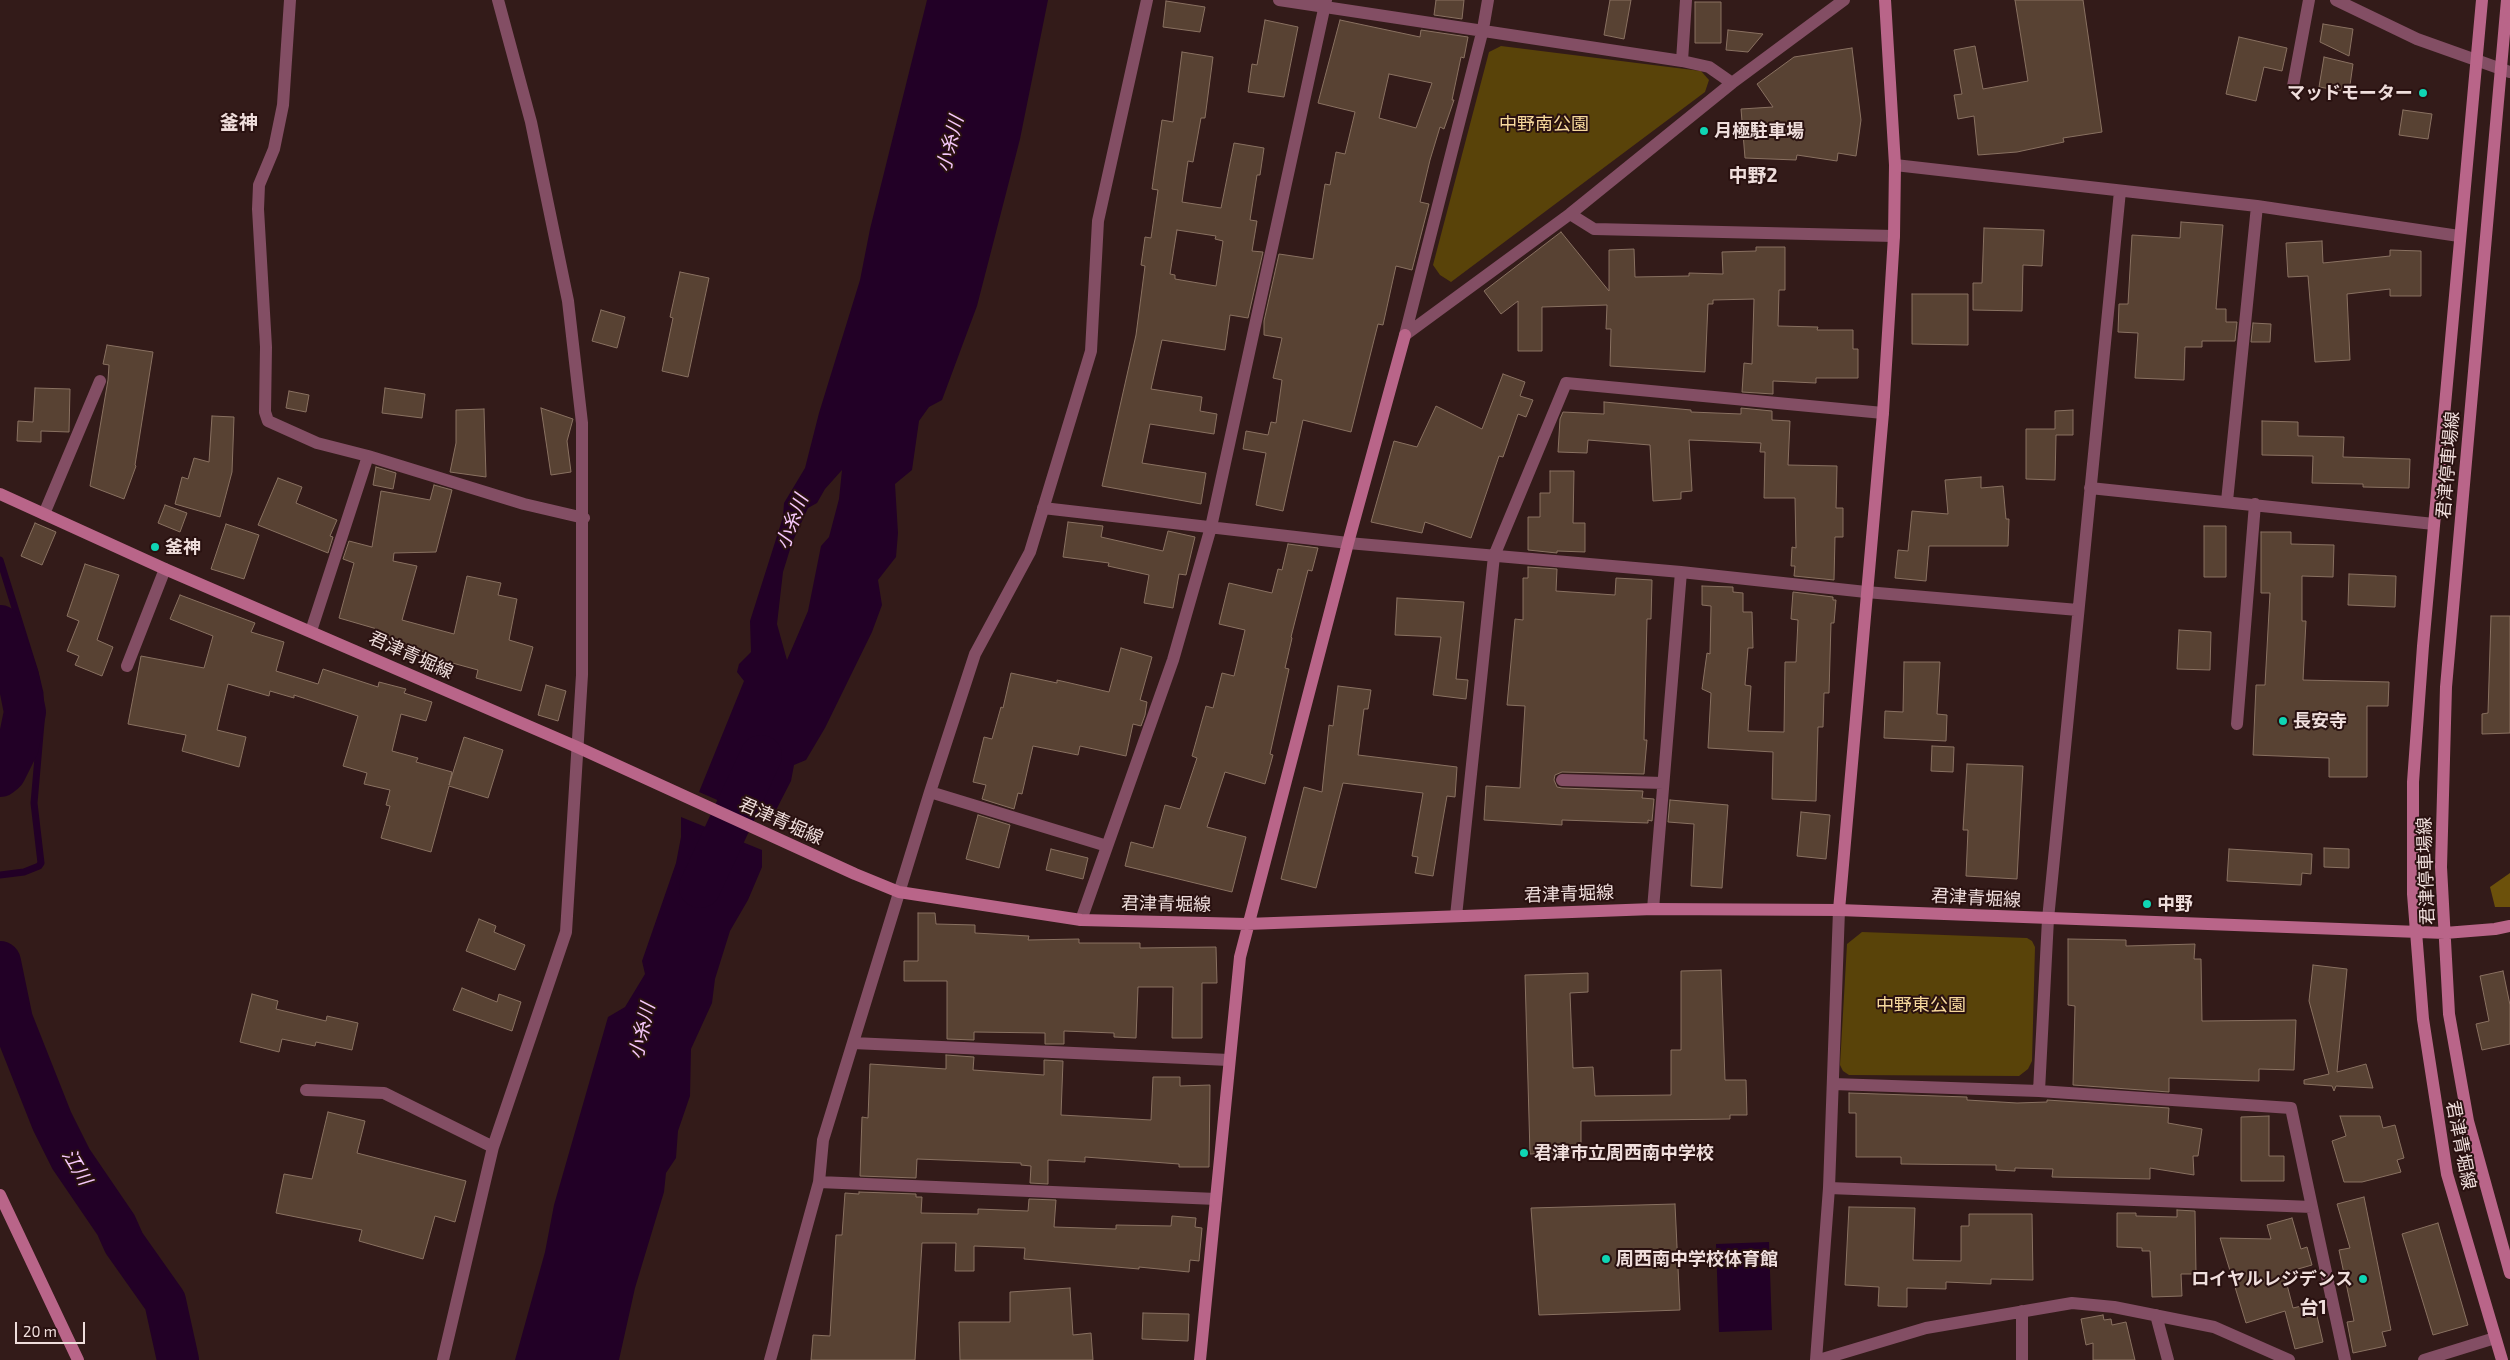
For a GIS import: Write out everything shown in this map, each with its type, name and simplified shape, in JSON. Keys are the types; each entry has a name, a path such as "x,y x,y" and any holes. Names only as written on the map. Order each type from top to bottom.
{"main road":[{"path":"1839,910 1883,413 1894,236 1896,165 1885,0"},
{"name":"君津停車場線","path":"2416,931 2413,894 2413,782 2459,236 2482,0"},
{"name":"君津停車場線","path":"2445,934 2441,867 2441,807 2446,686 2506,71 2507,0"},
{"path":"1200,1360 1240,958 1247,924 1405,335"},
{"name":"君津青堀線","path":"0,494 165,569 577,747 855,874 899,892 1081,920 1247,924 1653,909 1839,910 2416,931 2445,934 2449,1014 2468,1121 2510,1273"},
{"path":"2445,934 2510,926"},
{"name":"君津青堀線","path":"2416,931 2423,1019 2446,1174 2502,1360"},
{"path":"0,1195 78,1360"}],"street":[{"path":"290,0 283,105 274,149 259,185 258,210 266,347 265,412 268,421 275,427 317,443 368,456 524,504 584,518"},
{"path":"443,1360 493,1147 566,932 582,675 584,518 582,423 568,301 531,122 498,0"},
{"path":"770,1360 819,1182 823,1140 930,792 975,654 1030,552 1091,350 1098,221 1148,0"},
{"path":"1279,0 1325,3 1682,61 1709,67 1732,83"},
{"path":"1405,335 1483,29 1488,0"},
{"path":"1682,61 1686,0"},
{"path":"1405,335 1570,214 1732,83 1844,0"},
{"path":"2293,86 2309,0"},
{"path":"2336,0 2418,39 2506,71"},
{"path":"1081,920 1173,660 1211,527 1325,3"},
{"path":"1896,165 2257,206 2459,236"},
{"path":"2039,1091 2048,919 2120,191"},
{"path":"2227,501 2257,206"},
{"path":"1570,214 1594,229 1894,236"},
{"path":"44,514 100,381"},
{"path":"1456,916 1494,556 1566,382 1883,413"},
{"path":"311,631 368,456"},
{"path":"2090,488 2434,524"},
{"path":"2237,724 2255,504"},
{"path":"1043,508 1348,543 1681,572 1866,592 2078,610"},
{"path":"127,666 165,569"},
{"path":"1653,909 1681,572"},
{"path":"1562,780 1663,783"},
{"path":"930,792 1107,846"},
{"path":"1839,910 1833,1084 1818,1360 1926,1328 2072,1303 2114,1307 2214,1327 2269,1356 2289,1360"},
{"path":"853,1043 1230,1060"},
{"path":"1833,1084 2039,1091 2291,1108 2345,1360"},
{"path":"306,1090 384,1093 493,1147"},
{"path":"819,1182 1216,1199"},
{"path":"1828,1188 2312,1207"},
{"path":"2022,1311 2022,1360"},
{"path":"2156,1315 2168,1360"},
{"path":"2424,1360 2495,1338"}],"green space":[{"name":"中野南公園","path":"1501,46 1701,71 1709,80 1705,92 1451,282 1440,275 1433,265 1489,52"},
{"name":"中野東公園","path":"1862,932 2027,938 2032,941 2035,947 2032,1061 2028,1069 2019,1076 1849,1075 1843,1071 1840,1065 1847,944"}],"shaded area":[{"path":"2510,873 2510,907 2495,907 2490,887"}],"water":[{"path":"927,0 1048,0 1020,139 977,306 942,400 929,407 919,421 912,470 895,484 898,533 896,557 878,580 882,605 872,632 825,728 806,760 794,765 791,781 774,814 772,824 699,792 744,681 737,672 739,664 751,652 750,621 783,517 784,503 805,468 819,413 860,280 870,229","holes":["842,470 839,499 829,537 821,546 808,611 787,660 777,624 783,572 792,543 808,508 817,503 825,489"]},
{"path":"681,817 762,850 762,867 748,900 730,931 715,979 712,1003 691,1049 690,1096 678,1131 676,1158 666,1173 664,1192 635,1288 619,1360 515,1360 545,1252 554,1205 608,1017 625,1007 645,974 642,961 676,863 681,837"},
{"path":"1769,1242 1772,1330 1719,1332 1716,1244"}],"building":[{"path":"1436,0 1464,0 1462,19 1434,15"},
{"path":"1610,0 1631,0 1624,39 1604,35"},
{"path":"2015,0 2083,0 2102,132 2063,138 2064,142 2017,152 1978,155 1974,116 1958,119 1954,95 1962,94 1954,50 1975,46 1983,89 2028,81"},
{"path":"1166,1 1205,7 1200,32 1163,27"},
{"path":"1695,2 1721,2 1721,43 1695,43"},
{"path":"1265,20 1298,27 1284,97 1248,92 1252,64 1257,65"},
{"path":"1340,20 1420,37 1421,30 1468,37 1464,58 1461,57 1452,100 1454,100 1444,129 1440,127 1430,160 1420,202 1429,204 1412,270 1396,266 1383,325 1378,324 1351,432 1303,420 1283,511 1256,505 1266,453 1243,449 1246,431 1268,435 1271,422 1276,423 1282,380 1273,378 1282,338 1264,335 1264,321 1279,254 1313,259 1325,184 1330,185 1336,152 1345,154 1355,112 1318,103","holes":["1389,74 1432,83 1416,128 1379,118"]},
{"path":"2323,24 2353,29 2349,56 2320,42"},
{"path":"1728,30 1763,34 1748,52 1726,50"},
{"path":"2239,37 2287,48 2282,71 2264,67 2256,101 2226,94"},
{"path":"1852,48 1861,120 1856,156 1838,153 1837,161 1797,155 1796,160 1745,158 1741,109 1773,107 1757,84 1794,57"},
{"path":"1182,52 1213,57 1205,118 1201,118 1193,162 1188,161 1182,202 1221,208 1234,143 1264,148 1260,175 1257,175 1250,220 1257,221 1252,251 1263,252 1248,318 1230,315 1225,350 1162,340 1151,389 1202,397 1200,411 1217,414 1214,434 1150,424 1142,463 1206,473 1201,504 1102,486 1136,335 1145,266 1141,265 1145,237 1151,238 1158,190 1152,189 1162,120 1173,122","holes":["1177,230 1216,236 1215,239 1223,241 1216,286 1175,279 1175,275 1170,274"]},
{"path":"2324,57 2353,64 2349,92 2319,87"},
{"path":"2403,110 2432,114 2428,139 2399,135"},
{"path":"2181,222 2223,225 2216,309 2226,309 2226,322 2237,322 2235,341 2202,341 2202,347 2185,347 2184,380 2135,378 2138,333 2118,332 2119,304 2128,304 2132,235 2180,238"},
{"path":"1984,228 2044,230 2042,266 2023,265 2022,311 1973,310 1973,283 1982,283"},
{"path":"1561,232 1609,291 1609,250 1634,249 1635,277 1689,276 1689,273 1723,274 1722,252 1756,251 1756,247 1785,247 1785,290 1779,290 1778,326 1818,327 1817,330 1853,330 1853,349 1858,349 1858,378 1816,378 1816,383 1773,381 1773,394 1742,392 1744,363 1752,364 1754,299 1713,300 1713,304 1708,304 1705,372 1610,366 1611,329 1606,329 1607,305 1542,307 1542,351 1518,351 1518,301 1501,314 1484,291"},
{"path":"2322,241 2323,263 2390,256 2390,250 2421,251 2421,296 2390,296 2390,289 2347,294 2350,360 2315,362 2308,276 2288,277 2286,243"},
{"path":"680,272 709,278 688,377 662,371 673,318 670,317"},
{"path":"1912,294 1968,294 1968,345 1912,344"},
{"path":"601,310 625,317 617,348 592,341"},
{"path":"2253,323 2271,324 2270,342 2251,342"},
{"path":"107,345 153,352 136,466 124,499 90,486 108,380 109,365 103,364"},
{"path":"1503,374 1525,382 1520,396 1533,400 1526,417 1518,414 1503,457 1499,456 1471,538 1425,522 1422,533 1371,522 1394,441 1417,447 1436,406 1482,429"},
{"path":"35,388 70,389 69,432 41,431 41,442 17,441 18,421 33,422"},
{"path":"385,388 425,394 422,418 382,413"},
{"path":"289,391 309,395 306,412 286,408"},
{"path":"1604,402 1691,410 1691,412 1741,414 1741,408 1772,411 1772,420 1790,421 1788,465 1837,466 1836,508 1843,508 1843,537 1835,537 1834,580 1794,576 1795,566 1791,566 1792,547 1796,548 1795,498 1764,498 1765,452 1760,452 1761,443 1689,440 1692,491 1681,492 1681,499 1653,501 1650,445 1588,440 1587,453 1558,452 1560,419 1563,412 1604,414"},
{"path":"541,408 573,419 567,441 571,472 551,475"},
{"path":"484,409 486,477 450,472 456,443 456,410"},
{"path":"2073,410 2073,435 2056,435 2055,480 2026,479 2026,429 2055,429 2055,411"},
{"path":"212,416 234,417 232,472 220,517 175,504 182,477 188,479 194,458 209,462"},
{"path":"2262,421 2298,422 2298,436 2344,437 2343,457 2410,459 2409,488 2363,487 2363,484 2312,483 2313,456 2262,455"},
{"path":"376,467 396,473 393,489 373,485"},
{"path":"1550,471 1574,471 1573,523 1585,523 1585,552 1557,551 1557,553 1528,550 1528,517 1540,517 1540,493 1550,493"},
{"path":"1981,477 1981,488 2003,486 2006,519 2009,519 2008,546 1929,546 1926,581 1895,578 1898,550 1908,551 1912,511 1948,514 1945,480"},
{"path":"278,478 302,487 296,503 337,520 330,536 333,537 328,553 258,525"},
{"path":"434,485 452,490 436,552 394,553 393,561 417,566 402,620 454,634 467,576 501,583 498,595 517,599 509,640 533,647 521,691 476,678 478,670 423,655 424,652 375,638 377,629 339,618 354,563 343,559 349,541 372,547 381,491 430,500"},
{"path":"165,505 187,513 180,532 158,523"},
{"path":"1068,522 1103,526 1101,537 1163,551 1168,531 1195,537 1186,575 1179,574 1173,608 1144,603 1149,575 1108,566 1109,563 1063,557"},
{"path":"35,523 56,532 42,565 21,556"},
{"path":"226,524 259,535 244,579 211,569"},
{"path":"2204,526 2226,526 2226,577 2204,577"},
{"path":"2261,532 2291,532 2291,544 2334,545 2333,577 2302,576 2302,621 2306,621 2303,680 2389,682 2388,706 2367,706 2367,777 2329,777 2329,758 2253,755 2256,685 2265,685 2270,593 2261,593"},
{"path":"1288,544 1318,548 1312,571 1308,570 1291,637 1285,668 1289,669 1270,754 1273,755 1265,784 1225,772 1207,827 1246,837 1232,892 1125,866 1131,842 1153,848 1165,805 1180,809 1197,758 1192,756 1206,706 1213,708 1222,673 1234,676 1245,630 1219,624 1229,583 1272,593 1278,569 1282,570"},
{"path":"85,564 119,575 97,640 113,647 102,676 75,665 79,656 67,651 79,621 67,616"},
{"path":"1528,567 1557,569 1556,591 1615,595 1616,578 1652,580 1651,619 1647,619 1644,740 1647,740 1644,774 1562,772 1555,775 1554,780 1557,787 1562,788 1643,791 1642,798 1654,799 1652,821 1648,820 1648,823 1562,820 1562,825 1484,820 1486,786 1520,788 1525,706 1507,705 1515,619 1523,620 1523,578 1528,578"},
{"path":"2349,574 2396,576 2395,607 2348,605"},
{"path":"1702,586 1733,587 1733,592 1743,593 1743,612 1752,612 1753,648 1748,648 1745,685 1751,686 1748,731 1784,732 1785,662 1796,662 1798,620 1791,619 1793,592 1833,597 1833,600 1836,600 1834,623 1831,623 1829,693 1824,693 1823,727 1818,727 1816,801 1772,799 1773,752 1708,748 1711,693 1702,689 1707,653 1710,654 1711,606 1702,605"},
{"path":"180,595 255,623 251,632 284,642 276,671 318,684 323,669 378,687 379,682 406,689 404,693 432,702 426,721 401,714 392,751 418,758 416,762 452,772 449,785 464,737 503,750 488,798 449,786 431,852 381,838 390,806 386,805 390,790 364,784 367,773 343,766 358,716 294,695 294,698 270,691 269,696 228,684 217,730 246,737 239,767 182,751 186,735 128,724 141,656 204,668 213,636 170,619"},
{"path":"1397,598 1464,602 1456,679 1468,680 1466,699 1433,695 1441,637 1395,635"},
{"path":"2491,616 2510,616 2510,733 2482,734 2482,714 2488,713"},
{"path":"2179,630 2211,632 2210,670 2177,669"},
{"path":"1121,648 1152,657 1140,700 1147,702 1145,715 1141,726 1133,724 1126,756 1080,746 1078,755 1033,746 1022,794 1018,793 1014,809 982,799 986,785 973,782 984,737 992,739 1001,707 1003,708 1011,673 1057,683 1057,680 1109,692"},
{"path":"1904,662 1940,662 1937,714 1947,715 1946,741 1884,738 1885,711 1903,712"},
{"path":"546,685 566,691 558,721 538,715"},
{"path":"1338,686 1371,690 1368,709 1364,709 1358,755 1457,767 1455,797 1447,796 1433,876 1415,873 1418,857 1412,856 1423,793 1343,783 1316,888 1281,879 1304,787 1322,792 1329,725 1333,726"},
{"path":"1932,746 1954,747 1953,772 1931,771"},
{"path":"1967,764 2023,766 2017,879 1966,876 1968,830 1963,830"},
{"path":"1670,800 1728,805 1722,888 1691,886 1694,824 1668,822"},
{"path":"1801,812 1830,815 1826,859 1797,856"},
{"path":"978,815 1010,825 999,868 966,859"},
{"path":"2324,848 2349,849 2349,868 2324,867"},
{"path":"1051,849 1088,858 1083,879 1046,870"},
{"path":"2229,849 2312,854 2311,874 2302,873 2301,885 2227,881"},
{"path":"918,913 935,913 936,924 975,925 975,933 1029,936 1028,940 1079,939 1079,943 1140,943 1140,948 1216,947 1217,983 1202,983 1202,1038 1172,1038 1173,987 1138,987 1136,1038 1114,1037 1114,1033 1064,1031 1064,1044 1045,1044 1045,1033 974,1032 974,1040 947,1039 947,981 904,981 904,961 918,961"},
{"path":"479,919 496,926 494,932 525,945 515,970 466,951"},
{"path":"2068,939 2126,940 2126,946 2195,944 2194,959 2201,959 2202,1021 2296,1020 2294,1070 2259,1069 2259,1081 2169,1078 2169,1092 2073,1085 2075,1006 2068,1005"},
{"path":"2313,965 2347,969 2337,1072 2366,1064 2373,1088 2336,1086 2334,1091 2332,1086 2304,1084 2304,1080 2329,1074 2309,1001"},
{"path":"1721,970 1725,1080 1746,1080 1747,1115 1730,1115 1730,1119 1581,1121 1581,1152 1530,1154 1525,975 1588,973 1588,992 1570,993 1573,1068 1593,1067 1595,1096 1671,1095 1671,1050 1681,1050 1681,971"},
{"path":"2503,971 2510,1005 2510,1044 2482,1050 2476,1024 2489,1021 2480,976"},
{"path":"462,988 497,1002 499,994 521,1002 512,1031 453,1010"},
{"path":"252,994 278,1001 276,1009 326,1021 327,1016 358,1023 352,1050 316,1042 315,1046 282,1039 279,1052 240,1042"},
{"path":"946,1055 974,1057 973,1070 1044,1075 1044,1060 1063,1061 1061,1115 1151,1120 1153,1077 1180,1077 1180,1086 1210,1085 1209,1167 1179,1167 1179,1164 1085,1157 1085,1162 1048,1160 1048,1184 1030,1183 1031,1166 1021,1165 1021,1163 917,1159 916,1178 860,1176 862,1117 868,1118 870,1064 946,1069"},
{"path":"1849,1093 1967,1097 1967,1100 2017,1103 2047,1102 2047,1100 2169,1108 2168,1123 2202,1129 2198,1156 2193,1156 2194,1175 2150,1168 2150,1179 2052,1177 2053,1169 2015,1168 2015,1171 1996,1170 1996,1165 1901,1164 1901,1157 1856,1157 1856,1113 1849,1113"},
{"path":"328,1112 365,1121 357,1153 466,1181 455,1222 435,1216 423,1259 359,1241 362,1230 276,1213 284,1174 312,1179"},
{"path":"2269,1116 2269,1156 2284,1156 2284,1181 2241,1181 2241,1117"},
{"path":"2340,1116 2380,1116 2383,1128 2395,1125 2404,1158 2397,1160 2401,1172 2362,1182 2344,1182 2332,1141 2346,1136"},
{"path":"859,1192 916,1194 916,1197 922,1197 921,1213 978,1214 978,1209 1028,1211 1029,1199 1056,1200 1054,1227 1116,1229 1116,1225 1171,1226 1172,1216 1196,1218 1195,1227 1202,1228 1199,1261 1190,1260 1189,1272 1139,1267 1139,1269 1024,1259 1025,1248 974,1246 974,1271 955,1271 956,1243 922,1243 915,1360 811,1360 813,1335 830,1336 836,1235 842,1235 845,1193 859,1194"},
{"path":"2364,1197 2391,1330 2382,1332 2386,1346 2353,1353 2347,1322 2354,1321 2339,1250 2350,1248 2337,1204"},
{"name":"周西南中学校体育館","path":"1675,1204 1680,1310 1539,1315 1531,1208"},
{"path":"1849,1207 1915,1208 1913,1260 1961,1261 1961,1226 1969,1226 1969,1214 2032,1214 2033,1280 1991,1279 1991,1284 1946,1282 1946,1289 1907,1288 1907,1307 1878,1306 1879,1287 1845,1285"},
{"path":"2177,1210 2195,1211 2196,1274 2181,1274 2182,1296 2152,1297 2150,1251 2142,1251 2142,1248 2117,1247 2117,1213 2136,1213 2136,1216 2177,1217"},
{"path":"2292,1218 2301,1249 2307,1247 2312,1265 2284,1273 2293,1308 2314,1303 2323,1342 2295,1349 2285,1311 2246,1323 2220,1238 2271,1239 2267,1225"},
{"path":"2438,1223 2468,1325 2433,1335 2402,1234"},
{"path":"1070,1288 1073,1335 1091,1333 1093,1360 960,1360 959,1322 1010,1322 1010,1292"},
{"path":"1143,1313 1189,1314 1188,1341 1142,1339"},
{"path":"2103,1315 2104,1320 2111,1319 2112,1325 2126,1322 2135,1360 2093,1360 2093,1343 2086,1345 2081,1319"}],"waterway":[{"path":"0,560 35,672 40,693 41,723 34,803 41,863 39,866 24,872 0,875"},
{"name":"江川","path":"0,626 18,677 25,712 18,746 5,772 0,776"},
{"name":"小糸川","path":"700,887 761,756"},
{"name":"江川","path":"0,962 12,1020 52,1121 71,1159 116,1225 124,1243 165,1301 178,1360"}],"place":[{"name":"マッドモーター","path":"2423,93"},
{"name":"月極駐車場","path":"1704,131"},
{"name":"釜神","path":"155,547"},
{"name":"長安寺","path":"2283,721"},
{"name":"中野","path":"2147,904"},
{"name":"君津市立周西南中学校","path":"1524,1153"},
{"name":"周西南中学校体育館","path":"1606,1259"},
{"name":"ロイヤルレジデンス","path":"2363,1279"}],"district":[{"name":"釜神","path":"239,123"},
{"name":"中野2","path":"1753,176"},
{"name":"台1","path":"2313,1308"}]}
